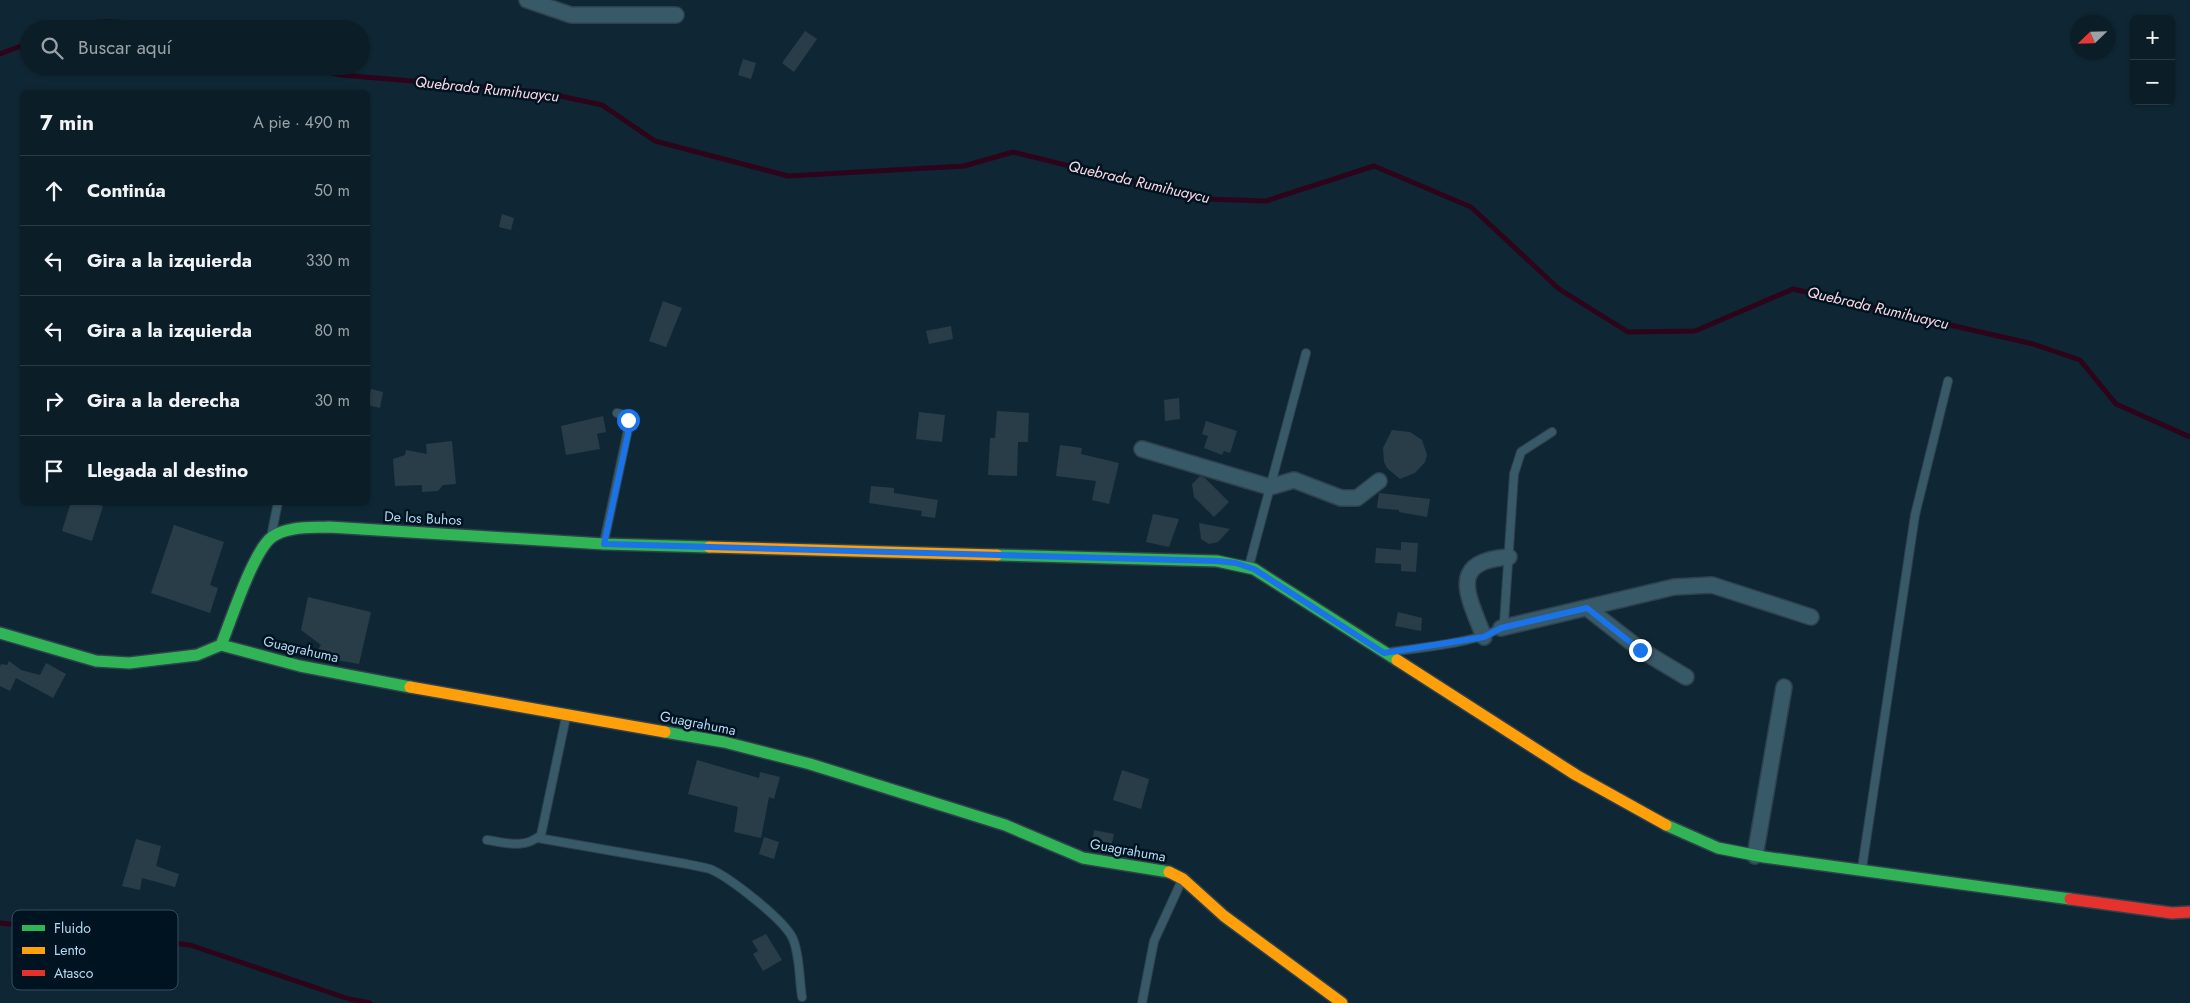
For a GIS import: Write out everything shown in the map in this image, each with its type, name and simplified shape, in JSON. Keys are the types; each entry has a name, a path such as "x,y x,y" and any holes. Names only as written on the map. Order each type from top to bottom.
{"street":[{"path":"527,0 571,15 676,14"},
{"path":"1142,449 1270,487 1294,480 1342,498 1357,498 1379,481"},
{"name":"De los Buhos","path":"271,537 301,528 329,527 604,544 1217,561 1248,567"},
{"path":"0,633 96,660 129,663 197,655 220,645 261,551 271,537"},
{"path":"1484,637 1466,589 1466,580 1476,564 1488,558 1509,557"},
{"path":"1248,567 1576,775 1683,833 1718,848 1755,856 2172,912 2190,912"},
{"path":"1501,628 1674,587 1712,586 1811,617"},
{"path":"1587,608 1640,650 1686,677"},
{"name":"Guagrahuma","path":"220,645 300,666 566,716 724,742 810,764 1005,825 1083,858 1155,868 1183,879 1224,916 1342,1003"},
{"path":"1755,856 1784,687"}],"lane":[{"path":"1248,567 1306,353"},
{"path":"1862,870 1915,515 1948,381"},
{"path":"604,544 629,425 625,415 618,412"},
{"path":"1384,653 1484,637 1501,628 1504,623 1514,474 1521,452 1552,432"},
{"path":"271,537 277,505"},
{"path":"487,840 518,845 531,843 541,835 566,716"},
{"path":"538,838 687,864 709,869 728,879 766,909 790,933 796,948 802,997"},
{"path":"1142,1003 1154,940 1183,879"}],"building":[{"path":"805,31 817,39 794,72 782,63"},
{"path":"743,59 756,63 751,79 738,75"},
{"path":"502,214 514,218 511,230 499,227"},
{"path":"663,301 682,308 666,347 649,341"},
{"path":"951,326 953,339 929,344 926,331"},
{"path":"371,389 383,392 380,408 370,406"},
{"path":"1179,398 1180,419 1165,421 1164,400"},
{"path":"997,411 1029,413 1028,442 1018,442 1017,476 988,475 990,438 995,438"},
{"path":"919,412 945,415 942,442 916,439"},
{"path":"603,416 606,432 597,434 600,449 566,455 561,426"},
{"path":"1206,421 1237,431 1230,453 1224,451 1222,455 1204,448 1208,436 1202,434"},
{"path":"1392,430 1410,432 1422,440 1427,455 1425,462 1415,473 1400,479 1387,468 1384,462 1383,448"},
{"path":"452,441 456,484 443,485 438,491 422,492 422,485 395,486 393,459 405,455 406,450 427,454 426,444"},
{"path":"1060,445 1082,448 1081,454 1119,463 1109,504 1092,500 1096,481 1056,476"},
{"path":"1200,476 1205,478 1229,502 1214,517 1194,497 1192,484"},
{"path":"871,486 894,488 894,493 938,500 935,518 921,516 922,511 869,503"},
{"path":"1379,493 1430,499 1427,517 1399,512 1399,510 1377,508"},
{"path":"70,505 103,506 92,541 62,531"},
{"path":"1153,514 1179,519 1169,547 1146,542"},
{"path":"1199,523 1230,529 1218,542 1209,544 1201,539"},
{"path":"174,525 224,542 210,585 218,588 210,613 151,593"},
{"path":"1401,542 1418,543 1416,572 1401,571 1401,564 1375,563 1376,548 1401,550"},
{"path":"308,597 371,612 359,664 313,656 321,645 301,630"},
{"path":"1398,612 1422,618 1421,631 1395,626"},
{"path":"9,661 21,670 40,675 46,663 66,674 53,698 16,678 10,691 0,686 1,664 7,665"},
{"path":"697,760 759,778 760,772 780,777 774,799 769,797 761,838 734,832 738,807 688,794"},
{"path":"1122,770 1149,779 1141,809 1113,800"},
{"path":"1094,830 1114,834 1111,847 1092,842"},
{"path":"764,837 779,842 774,859 759,854"},
{"path":"136,839 161,846 156,866 179,874 175,887 142,878 140,890 122,886"},
{"path":"766,934 782,960 763,971 753,954 758,951 752,941"}],"waterway":[{"name":"Quebrada Rumihuaycu","path":"0,54 20,46"},
{"name":"Quebrada Rumihuaycu","path":"341,75 541,92 602,105 655,141 788,176 964,166 1013,152 1204,199 1266,201 1374,166 1471,207 1559,289 1628,332 1695,331 1793,289 2033,344 2080,360 2116,404 2190,437"},
{"path":"0,923 12,924"},
{"path":"178,944 190,945 349,999 370,1003"}],"traffic: fast":[{"path":"221,645 257,556 272,537 292,529 329,527 604,544 709,547"},
{"path":"997,555 1217,561 1254,569 1397,660"},
{"path":"0,633 96,661 129,663 197,655 221,645 300,666 410,687"},
{"path":"665,732 724,742 810,764 1005,825 1083,858 1169,872"},
{"path":"1666,825 1718,848 1764,857 2070,899"}],"traffic: slow":[{"path":"709,547 997,555"},
{"path":"1397,660 1576,775 1666,825"},
{"path":"410,687 665,732"},
{"path":"1169,872 1183,879 1224,916 1342,1003"}],"traffic: jam":[{"path":"2070,899 2172,913 2190,912"}],"route":[{"path":"628,420 628,434 604,544 1217,561 1236,563 1254,569 1384,653 1484,637 1501,628 1587,608 1640,650"}]}
